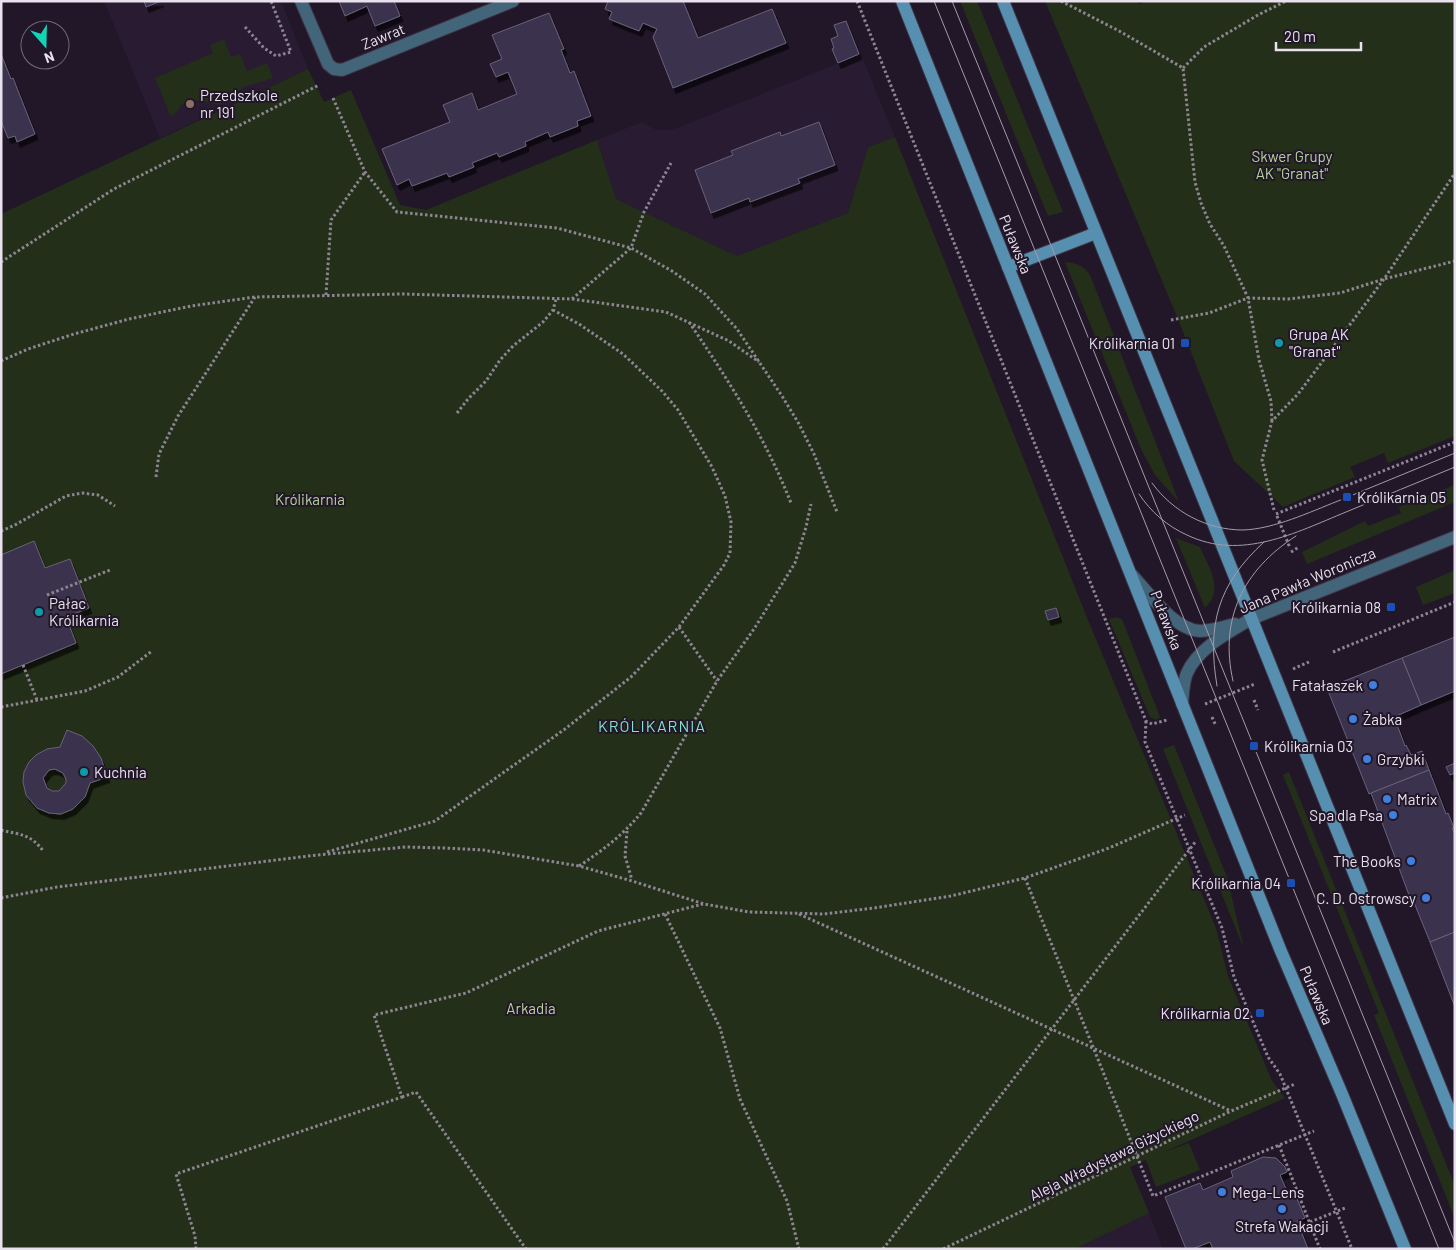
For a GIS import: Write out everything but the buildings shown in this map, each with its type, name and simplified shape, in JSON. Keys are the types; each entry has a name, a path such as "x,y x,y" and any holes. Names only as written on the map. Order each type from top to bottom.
{"main road":[{"name":"Puławska","path":"902,1 1287,965 1405,1249"},
{"path":"1003,1 1455,1124"},
{"path":"1008,267 1096,233"}],"street":[{"name":"Zawrat","path":"301,1 328,64 334,69 342,70 513,1"},
{"name":"Jana Pawła Woronicza","path":"1182,704 1187,674 1200,655 1218,639 1252,619 1455,537"},
{"path":"1132,575 1174,620 1189,629 1208,630 1252,619"}],"path":[{"path":"245,27 264,48 276,56 291,52 271,1"},
{"path":"857,1 1146,720 1144,742 1222,928 1234,977 1268,1057 1280,1074 1286,1087 1352,1249"},
{"path":"1061,1 1121,32 1183,68"},
{"path":"1183,68 1204,47 1258,14 1286,1"},
{"path":"1183,68 1196,182 1201,203 1210,224 1224,246 1248,298 1259,360 1271,402 1272,421 1262,460 1275,513 1291,550 1300,547"},
{"path":"1,262 114,189 319,85"},
{"path":"333,98 365,172 397,212 557,228 631,248 672,271 705,294 737,329 799,424 814,454 837,512"},
{"path":"572,299 631,248 644,212 671,163"},
{"path":"326,295 331,220 365,172"},
{"path":"1272,421 1298,394 1384,279 1455,174"},
{"path":"1172,320 1209,312 1248,298 1288,299 1340,293 1384,279 1455,261"},
{"path":"1,361 28,349 74,334 130,319 191,306 255,297 413,294 572,299 666,312 729,341 759,362"},
{"path":"156,477 159,454 178,416 255,297"},
{"path":"458,413 468,399 486,381 500,360 543,322 553,310 556,299"},
{"path":"317,855 436,820 565,729 631,677 679,627 724,565 730,553 731,522 725,496 712,467 678,410 662,390 622,354 579,324 553,310"},
{"path":"689,322 732,386 763,439 791,504"},
{"path":"1275,513 1455,442"},
{"path":"1,531 66,496 82,493 98,496 115,506"},
{"path":"578,866 612,844 641,813 717,682 754,629 795,563 806,527 810,504"},
{"path":"47,595 110,570"},
{"path":"1332,652 1455,602"},
{"path":"679,627 717,682"},
{"path":"1,707 86,691 118,677 152,651"},
{"path":"1294,668 1309,662"},
{"path":"23,665 37,700"},
{"path":"1210,702 1257,683"},
{"path":"1254,700 1258,710"},
{"path":"1212,717 1216,726"},
{"path":"1146,720 1152,724 1166,720"},
{"path":"1,898 56,887 317,855 406,847 483,850 578,866 704,904 749,912 824,914 951,896 1025,878 1109,848 1185,816"},
{"path":"1,830 23,835 36,841 44,852"},
{"path":"626,831 625,856 632,881"},
{"path":"883,1249 1196,841"},
{"path":"1025,878 1153,1196 1314,1131"},
{"path":"402,1098 374,1015 466,993 598,931 704,904"},
{"path":"664,914 720,1028 740,1099 787,1201 799,1249"},
{"path":"798,914 1231,1111"},
{"name":"Aleja Władysława Giżyckiego","path":"943,1249 1231,1111 1295,1084"},
{"path":"196,1249 176,1174 416,1092 526,1249"},
{"path":"1279,1145 1320,1249"},
{"path":"1310,1222 1346,1208"}],"shaded area":[{"name":"Przedszkole nr 191","path":"104,1 281,1 308,69 160,138"},
{"path":"861,54 895,137 868,147 848,213 737,256 616,199 597,140 642,122 657,130 677,128"},
{"path":"1149,1213 1163,1249 1075,1249"}],"green space":[{"path":"960,1 977,1 1063,212 1048,216"},
{"name":"Skwer Grupy AK \"Granat\"","path":"1045,1 1136,1 1140,4 1146,1 1455,1 1455,436 1388,463 1384,453 1350,467 1355,477 1283,507 1234,461 1178,319"},
{"path":"224,39 231,57 240,54 247,71 267,63 273,78 244,87 220,105 195,100 181,105 178,111 171,117 155,78 213,53 210,45"},
{"path":"308,69 324,102 351,90 400,205 426,210 597,140 616,199 737,256 848,213 868,147 895,137 1088,620 1216,928 1228,976 1272,1081 1285,1098 1162,1153 1189,1143 1200,1170 1156,1187 1146,1160 1130,1167 1149,1213 1075,1249 1,1249 1,214"},
{"path":"1065,262 1079,265 1090,275 1179,502 1155,475 1141,449"},
{"path":"1455,485 1455,502 1307,564 1302,552 1365,521 1368,526 1401,513 1399,507"},
{"path":"1176,538 1200,547 1211,571 1215,586 1214,593 1211,601 1205,608"},
{"path":"1455,570 1455,593 1423,605 1416,587"},
{"path":"1116,617 1122,619 1160,717 1156,720 1150,717 1109,619"},
{"path":"1174,745 1227,877 1244,949 1163,749"},
{"path":"1289,772 1455,1186 1455,1219 1374,1015 1379,1013 1283,775"}],"tram line":[{"path":"934,1 1439,1249"},
{"path":"952,1 1455,1243"},
{"path":"1152,483 1170,503 1204,523 1230,529 1255,529 1304,515 1455,453"},
{"path":"1139,494 1160,518 1187,535 1207,542 1227,545 1248,545 1268,541 1307,528 1455,467"},
{"path":"1233,681 1229,637 1239,598 1249,580 1262,564 1296,536"},
{"path":"1217,686 1214,644 1215,625 1219,607 1235,574 1264,542"}],"place":[{"name":"Przedszkole nr 191","path":"190,104"},
{"name":"Królikarnia 01","path":"1185,343"},
{"name":"Grupa AK \"Granat\"","path":"1279,343"},
{"name":"Królikarnia 05","path":"1347,497"},
{"name":"Królikarnia 08","path":"1391,607"},
{"name":"Pałac Królikarnia","path":"39,612"},
{"name":"Fatałaszek","path":"1373,685"},
{"name":"Żabka","path":"1353,719"},
{"name":"Królikarnia 03","path":"1254,746"},
{"name":"Grzybki","path":"1367,759"},
{"name":"Kuchnia","path":"84,772"},
{"name":"Matrix","path":"1387,799"},
{"name":"Spa dla Psa","path":"1393,815"},
{"name":"The Books","path":"1411,861"},
{"name":"Królikarnia 04","path":"1291,883"},
{"name":"C. D. Ostrowscy","path":"1426,898"},
{"name":"Królikarnia 02","path":"1260,1013"},
{"name":"Mega-Lens","path":"1222,1192"},
{"name":"Strefa Wakacji","path":"1282,1209"}],"district":[{"name":"KRÓLIKARNIA","path":"652,725"}],"park label":[{"name":"Królikarnia","path":"310,499"},
{"name":"Arkadia","path":"531,1008"}]}
